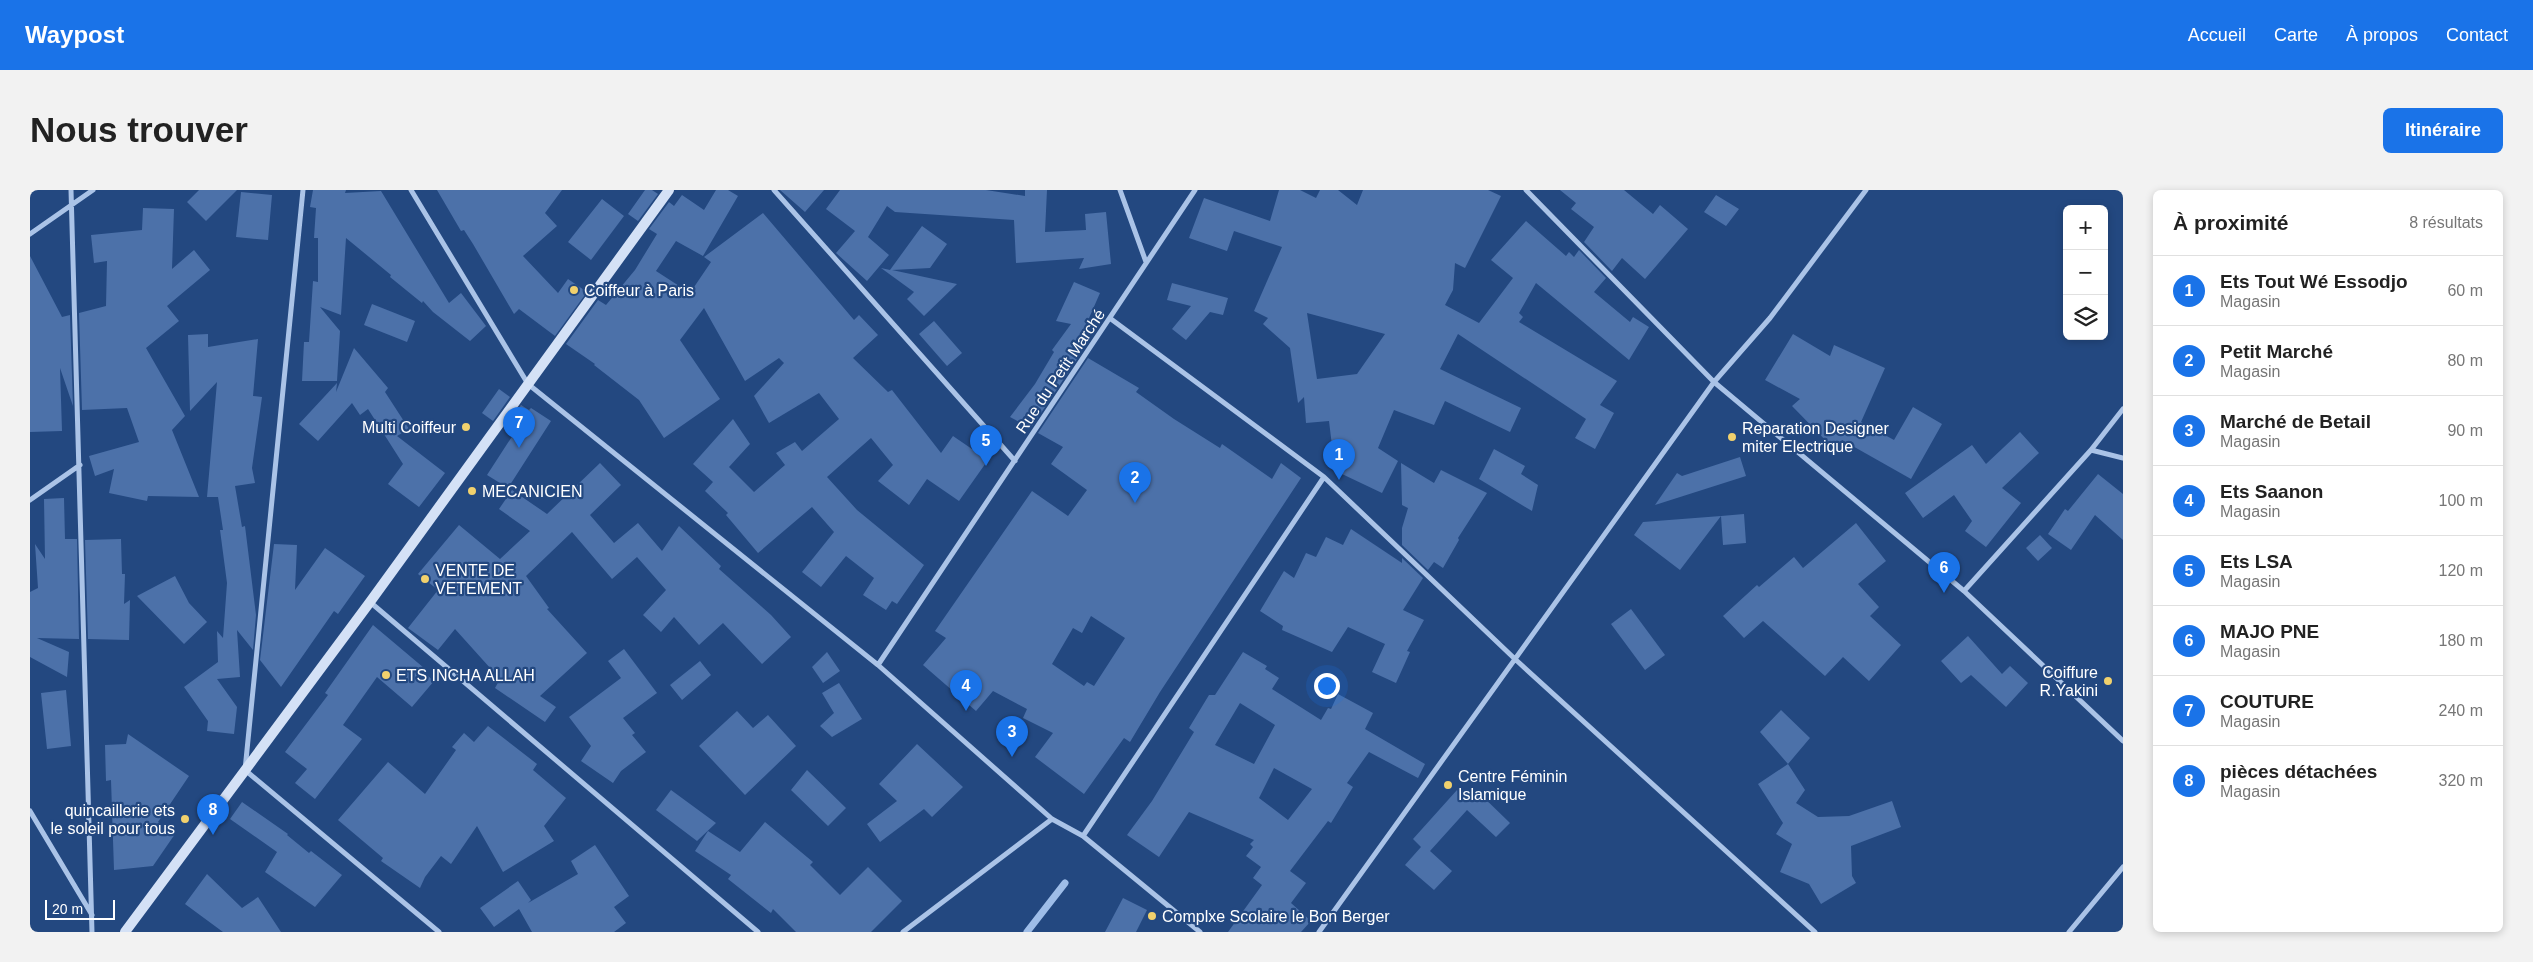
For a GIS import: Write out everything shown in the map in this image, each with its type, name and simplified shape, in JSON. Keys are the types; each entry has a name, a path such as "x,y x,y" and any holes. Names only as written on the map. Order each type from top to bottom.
{"main road":[{"path":"125,932 370,602 669,190"}],"street":[{"path":"71,190 92,932"},
{"path":"30,234 93,190"},
{"path":"303,190 245,770 439,932"},
{"path":"410,190 528,384 878,665 1052,819 1083,836 1200,932"},
{"path":"774,190 1014,461"},
{"path":"1120,190 1146,262"},
{"name":"Rue du Petit Marché","path":"878,665 1195,190"},
{"path":"1526,190 1714,382 1964,590 2123,741"},
{"path":"1319,932 1714,382 1770,318 1866,190"},
{"path":"1110,319 1324,477 1516,660 1815,932"},
{"path":"1964,590 2091,450 2123,409"},
{"path":"2091,450 2123,458"},
{"path":"30,500 80,465"},
{"path":"1083,836 1324,477"},
{"path":"370,602 758,932"},
{"path":"30,811 92,916"},
{"path":"903,932 1052,819"},
{"path":"2069,932 2123,867"}],"building":[{"path":"199,190 237,190 206,221 187,202"},
{"path":"313,190 346,190 345,193 381,191 449,303 461,293 486,326 470,341 433,312 423,301 422,303 390,277 391,275 346,238 341,315 320,307 340,331 337,381 302,381 304,342 309,342 313,281 318,282 318,238 314,238 316,208 310,207"},
{"path":"437,190 562,190 545,213 557,226 523,256 558,293 568,279 587,292 555,336 519,309 514,314 473,244 464,230 461,231"},
{"path":"645,190 652,190 658,194 638,221 628,214"},
{"path":"716,190 728,190 738,196 703,256 676,241 656,271 690,293 711,262 704,257 763,213 854,320 859,315 878,335 853,358 888,392 892,390 941,453 953,436 988,460 959,501 927,479 909,505 878,481 893,465 871,438 827,477 857,510 924,565 897,604 892,601 886,610 863,595 874,578 846,556 821,587 802,572 834,532 812,507 758,553 726,515 728,513 705,491 713,482 693,464 733,419 750,444 729,467 754,492 785,465 776,453 795,442 802,451 839,419 819,393 769,423 754,396 784,363 779,358 745,381 704,308 680,340 720,399 664,438 639,400 595,364 566,344 598,300 606,305 635,270 657,234 649,229 669,202 674,206 682,195 704,210"},
{"path":"780,190 824,190 805,212"},
{"path":"840,190 986,190 1025,196 1025,190 1047,190 1045,232 1086,230 1085,214 1106,212 1111,264 1079,269 1084,258 1016,263 1014,220 895,212 887,206 868,237 889,255 867,281 836,253 855,231 826,209"},
{"path":"1279,190 1300,190 1316,198 1320,190 1338,190 1357,205 1363,190 1488,190 1501,196 1465,268 1455,263 1453,290 1445,305 1479,323 1513,278 1491,260 1526,221 1566,256 1569,252 1574,257 1579,250 1606,278 1594,292 1630,322 1633,317 1649,327 1629,360 1536,283 1519,313 1523,317 1519,322 1617,381 1600,405 1614,413 1595,449 1575,438 1586,419 1458,334 1440,369 1521,408 1510,432 1445,401 1434,425 1394,410 1378,448 1398,461 1382,493 1342,474 1354,452 1333,454 1329,421 1306,423 1304,397 1298,403 1290,348 1263,324 1268,318 1254,311 1282,247 1234,231 1227,251 1189,238 1204,198 1270,221","holes":["1307,313 1385,334 1357,374 1317,379"]},
{"path":"1560,190 1624,190 1653,214 1660,205 1688,229 1645,279 1622,258 1612,271 1584,242 1594,227 1571,209 1576,203"},
{"path":"241,192 272,195 268,240 236,237"},
{"path":"1716,195 1739,209 1726,226 1704,212"},
{"path":"602,199 624,216 591,260 568,242"},
{"path":"143,208 174,209 172,269 194,250 210,270 167,306 179,321 146,348 185,416 172,430 199,497 148,496 147,501 109,493 114,469 95,476 89,456 139,442 127,408 82,410 79,313 106,306 107,261 94,263 91,235 142,230"},
{"path":"922,226 947,244 930,268 892,270 957,284 924,316 907,299 914,292 881,268 890,270"},
{"path":"30,256 62,317 70,315 73,406 60,368 62,431 30,432"},
{"path":"1074,282 1100,293 1075,350 1081,353 1031,428 1010,417 1035,384 1054,352 1052,350 1071,324 1056,321"},
{"path":"1172,283 1228,298 1223,315 1210,312 1186,340 1172,329 1191,306 1167,300"},
{"path":"372,304 415,321 407,342 364,325"},
{"path":"934,321 962,353 947,366 919,334"},
{"path":"208,334 208,347 258,339 253,396 262,397 252,468 255,483 235,486 242,527 245,526 256,615 253,650 237,630 240,677 217,679 237,707 234,734 207,731 208,721 184,687 218,662 217,631 223,638 227,583 220,530 223,530 218,497 207,497 217,382 190,411 188,335"},
{"path":"1793,334 1830,356 1834,345 1885,368 1861,422 1894,440 1913,407 1942,424 1911,479 1842,440 1837,452 1792,406 1800,399 1765,380"},
{"path":"354,348 388,388 385,392 409,429 397,436 445,473 419,507 388,484 403,464 368,409 360,415 352,403 318,441 299,424 337,383 336,392"},
{"path":"1088,358 1139,388 1136,392 1174,419 1220,448 1222,444 1272,479 1281,463 1301,478 1160,692 1130,742 1124,738 1084,794 1035,757 1053,733 1023,718 1027,709 993,691 976,711 923,665 946,638 935,631 1032,491 1068,516 1087,490 1051,464 1063,447 1038,433","holes":["1091,616 1125,638 1094,686 1087,682 1084,686 1052,664 1073,628 1082,633"]},
{"path":"499,389 510,397 493,421 482,413"},
{"path":"521,405 529,410 531,408 551,421 508,488 487,475 513,435 504,428"},
{"path":"2020,432 2039,453 2002,488 2021,503 1986,547 1965,531 1972,521 1954,495 1923,518 1905,493 1972,445 1986,464"},
{"path":"1494,449 1525,466 1521,474 1538,485 1532,511 1479,479"},
{"path":"1740,457 1746,476 1655,505 1677,473 1682,476"},
{"path":"600,463 621,485 590,515 614,543 638,523 662,551 679,526 721,566 719,569 771,615 791,637 762,664 723,623 699,645 674,617 661,632 643,615 666,590 637,557 612,579 572,532 526,576 549,608 547,609 587,653 540,696 556,707 545,722 495,688 500,679 455,629 438,650 408,628 438,590 418,574 459,525 500,559 530,531 499,509 512,490 547,514"},
{"path":"1401,463 1434,483 1441,470 1487,493 1458,538 1459,540 1443,568 1434,562 1428,570 1402,545 1402,528 1408,508 1402,505"},
{"path":"2098,474 2123,494 2123,540 2095,515 2071,550 2048,534 2065,509 2068,511"},
{"path":"64,498 65,539 77,539 79,639 37,638 69,652 67,677 30,657 30,592 38,588 35,544 45,559 44,499"},
{"path":"1744,514 1746,543 1723,545 1721,516"},
{"path":"1721,516 1680,570 1634,535 1643,522"},
{"path":"1856,523 1886,561 1858,584 1879,607 1870,616 1901,645 1869,681 1843,657 1825,676 1763,621 1744,638 1723,616 1757,585 1759,587 1794,557 1803,568"},
{"path":"1351,529 1402,563 1402,558 1423,578 1403,610 1424,620 1407,651 1410,652 1396,683 1372,672 1385,644 1348,627 1332,652 1282,630 1283,626 1260,611 1284,571 1294,578 1306,553 1316,557 1326,537 1343,545"},
{"path":"2040,535 2052,548 2038,561 2026,548"},
{"path":"121,539 122,574 125,574 124,604 130,600 129,640 88,639 85,540"},
{"path":"274,544 297,545 295,590 325,548 365,576 338,614 334,611 281,687 260,660"},
{"path":"175,576 189,603 207,622 184,644 137,596"},
{"path":"1631,609 1665,655 1645,670 1611,624"},
{"path":"373,625 424,668 422,671 434,681 412,707 377,677 343,725 362,739 315,799 295,783 307,769 285,752 328,695 325,693"},
{"path":"1968,636 2002,674 2010,666 2028,683 2006,707 1971,675 1961,683 1941,661"},
{"path":"624,649 657,693 623,718 635,733 632,735 646,752 621,771 613,783 581,761 591,746 569,717 621,678 608,661"},
{"path":"827,652 840,671 823,683 812,667"},
{"path":"1243,652 1267,666 1265,669 1279,678 1272,689 1321,720 1328,708 1331,709 1338,694 1373,713 1365,729 1425,764 1418,778 1369,752 1347,783 1353,787 1331,823 1328,821 1290,871 1306,883 1291,903 1311,921 1301,932 1228,932 1262,885 1253,878 1261,867 1246,856 1253,847 1250,844 1254,840 1189,812 1159,857 1127,835 1152,801 1194,732 1189,728 1209,695 1215,695","holes":["1240,703 1275,725 1254,764 1215,745","1274,768 1312,789 1288,820 1259,798"]},
{"path":"700,661 711,675 682,700 670,685"},
{"path":"839,683 862,719 832,737 820,726 834,713 822,693"},
{"path":"66,690 71,746 47,749 41,693"},
{"path":"1781,710 1810,738 1788,764 1760,732"},
{"path":"737,711 753,728 768,715 796,746 745,795 699,746"},
{"path":"488,726 537,764 533,770 566,798 544,826 554,841 503,872 477,826 451,864 441,856 425,877 420,888 381,861 383,858 338,820 388,762 425,794 456,750 452,747 464,733 474,742"},
{"path":"128,734 189,776 158,822 175,834 153,866 114,870 111,780 106,781 105,745 126,744"},
{"path":"917,744 963,787 932,817 924,809 880,842 867,824 897,801 879,784"},
{"path":"1788,764 1805,790 1796,803 1818,817 1849,816 1892,801 1901,827 1851,846 1852,876 1856,883 1821,904 1809,884 1780,872 1792,844 1776,834 1783,823 1758,784"},
{"path":"807,770 846,808 828,826 791,790"},
{"path":"671,790 716,823 697,841 656,810"},
{"path":"1457,790 1467,799 1476,790 1510,823 1496,837 1467,810 1430,851 1452,871 1434,890 1405,865 1421,847 1413,839"},
{"path":"242,802 288,834 309,853 311,851 342,875 315,907 265,872 277,852 230,819"},
{"path":"765,822 813,862 810,865 840,895 868,867 902,901 871,932 796,932 773,909 771,913 728,879 731,875 695,851 708,831 740,852"},
{"path":"595,845 629,896 614,907 626,923 614,932 532,932 519,909 494,927 480,908 518,881 531,900 528,903 578,874 571,861"},
{"path":"207,874 242,908 258,897 281,932 223,932 185,904"},
{"path":"1123,898 1147,910 1136,932 1105,932"}],"waterway":[{"path":"1027,932 1065,883"}],"place":[{"name":"Coiffeur à Paris","path":"574,290"},
{"name":"Multi Coiffeur","path":"466,427"},
{"name":"Reparation Designer miter Electrique","path":"1732,437"},
{"name":"COUTURE","path":"519,448"},
{"name":"Ets LSA","path":"986,466"},
{"name":"Ets Tout Wé Essodjo","path":"1339,480"},
{"name":"MECANICIEN","path":"472,491"},
{"name":"Petit Marché","path":"1135,503"},
{"name":"VENTE DE VETEMENT","path":"425,579"},
{"name":"MAJO PNE","path":"1944,593"},
{"name":"ETS INCHA ALLAH","path":"386,675"},
{"name":"Coiffure R.Yakini","path":"2108,681"},
{"name":"Ets Saanon","path":"966,711"},
{"name":"Marché de Betail","path":"1012,757"},
{"name":"Centre Féminin Islamique","path":"1448,785"},
{"name":"quincaillerie ets le soleil pour tous","path":"185,819"},
{"name":"pièces détachées","path":"213,835"},
{"name":"Complxe Scolaire le Bon Berger","path":"1152,916"}]}
